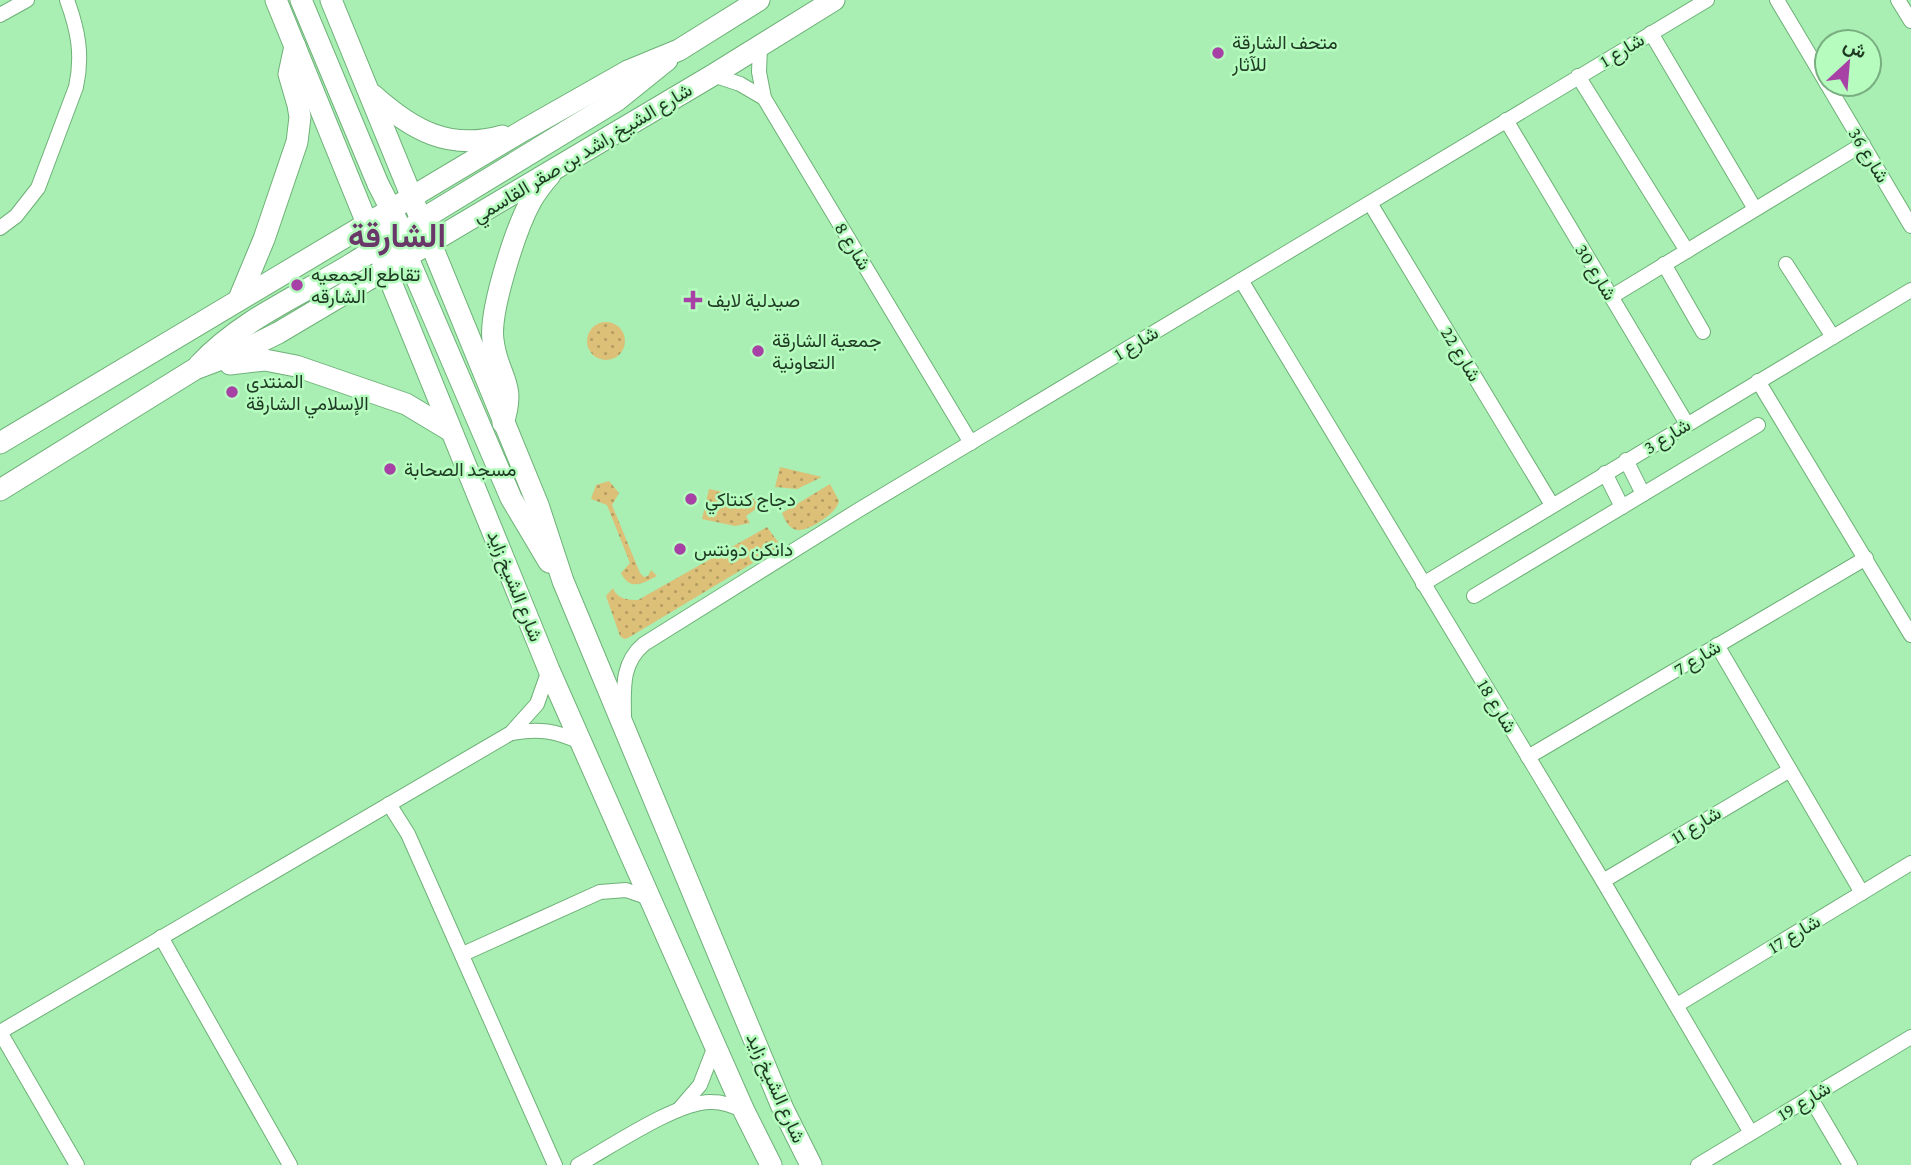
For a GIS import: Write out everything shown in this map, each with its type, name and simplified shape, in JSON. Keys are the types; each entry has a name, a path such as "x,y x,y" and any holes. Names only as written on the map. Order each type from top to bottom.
{"main road":[{"path":"276,0 367,223"},
{"path":"300,0 511,498 563,581"},
{"path":"331,0 412,196"},
{"name":"شارع الشيخ راشد بن صقر القاسمي","path":"0,490 195,369 240,352 278,333 386,269 412,196 617,76 679,50 759,0"},
{"name":"شارع الشيخ راشد بن صقر القاسمي","path":"0,443 367,223 430,243 834,0"},
{"path":"239,299 264,239 298,142 300,117 289,74 295,46"},
{"path":"195,369 230,335 616,101 679,50"},
{"path":"370,92 405,121 457,142 482,142 524,130"},
{"path":"503,423 509,406 509,393 493,344 493,322 522,219 531,200 557,167"},
{"path":"378,184 386,188 394,187 404,176"},
{"name":"شارع الشيخ زايد","path":"430,243 538,505 563,581 783,1109 811,1165"},
{"name":"شارع الشيخ زايد","path":"386,269 549,670 744,1111 771,1165"},
{"path":"394,291 398,282 406,278 419,282"},
{"path":"195,369 248,361 281,362 406,404 451,430"}],"street":[{"path":"0,15 27,0"},
{"path":"0,228 16,216 38,188 76,87 79,39 67,0"},
{"name":"شارع 1","path":"624,726 625,671 638,649 857,511 1707,0"},
{"name":"شارع 36","path":"1777,0 1813,60"},
{"path":"1898,0 1911,22"},
{"path":"1651,33 1755,209"},
{"path":"760,46 759,72 764,98"},
{"path":"713,75 740,84 764,98"},
{"path":"1578,76 1687,250"},
{"name":"شارع 8","path":"764,98 971,443"},
{"name":"شارع 36","path":"1835,98 1911,226"},
{"name":"شارع 30","path":"1506,120 1687,424"},
{"path":"1611,296 1863,144"},
{"name":"شارع 22","path":"1370,203 1552,505"},
{"path":"1664,264 1703,332"},
{"path":"1786,264 1833,337"},
{"name":"شارع 18","path":"1241,280 1751,1132"},
{"name":"شارع 3","path":"1423,584 1911,290"},
{"path":"1758,381 1911,635"},
{"path":"1474,596 1758,425"},
{"path":"1626,460 1643,494"},
{"path":"1605,473 1622,507"},
{"name":"شارع 7","path":"1528,757 1866,558"},
{"path":"1717,645 1862,893"},
{"path":"77,1165 0,1032 511,733 537,704 549,670"},
{"path":"511,733 531,729 546,730 580,742"},
{"name":"شارع 11","path":"1603,881 1790,770"},
{"path":"389,804 408,834 555,1165"},
{"name":"شارع 17","path":"1677,1005 1911,863"},
{"path":"463,954 600,892 618,889 649,898"},
{"path":"161,937 290,1165"},
{"name":"شارع 19","path":"1698,1165 1911,1037"},
{"path":"680,1108 700,1084 715,1046"},
{"path":"1810,1097 1850,1165"},
{"path":"578,1165 680,1108 712,1102 728,1104 744,1111"}],"shaded area":[{"path":"606,322 619,328 625,341 619,354 606,360 593,354 587,341 593,328"},
{"path":"780,467 822,477 797,489 775,487"},
{"path":"609,481 619,493 612,505 640,573 644,577 648,576 651,570 657,576 641,583 628,582 621,573 630,563 607,505 591,499 596,485"},
{"path":"830,484 839,501 833,511 808,528 797,530 789,526 782,513"},
{"path":"709,489 746,497 748,493 760,506 746,516 750,523 735,526 702,519"},
{"path":"767,527 781,546 628,638 620,636 606,596 613,588 620,597 638,600"}],"place":[{"name":"متحف الشارقة للآثار","path":"1218,53"},
{"name":"تقاطع الجمعيه الشارقه","path":"297,285"},
{"name":"صيدلية لايف","path":"693,300"},
{"name":"جمعية الشارقة التعاونية","path":"758,351"},
{"name":"المنتدى الإسلامي الشارقة","path":"232,392"},
{"name":"مسجد الصحابة","path":"390,469"},
{"name":"دجاج كنتاكي","path":"691,499"},
{"name":"دانكن دونتس","path":"680,549"}],"district":[{"name":"الشارقة","path":"397,235"}]}
